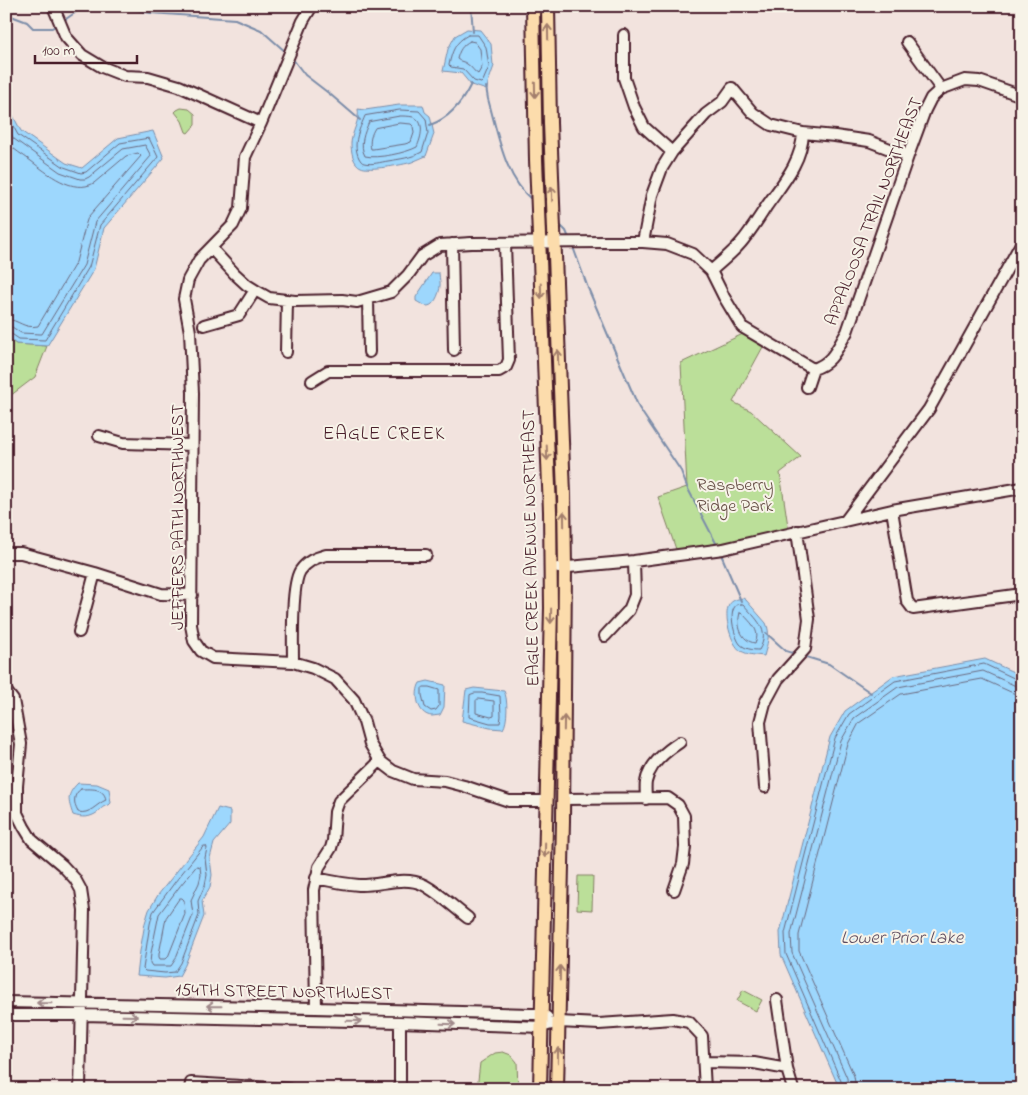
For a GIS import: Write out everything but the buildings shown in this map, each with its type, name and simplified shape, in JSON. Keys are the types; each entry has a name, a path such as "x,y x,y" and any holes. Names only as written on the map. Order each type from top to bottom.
{"main road":[{"name":"EAGLE CREEK AVENUE NORTHEAST","path":"533,6 536,160 550,511 551,608 540,1089"},
{"name":"EAGLE CREEK AVENUE NORTHEAST","path":"548,6 550,123 565,568 563,798 557,1089"},
{"path":"549,717 555,743 555,791 556,795 563,798"}],"street":[{"path":"53,6 66,37 82,55 102,67 125,76 148,77 179,86 261,123"},
{"name":"JEFFERS PATH NORTHWEST","path":"312,6 303,21 245,157 241,208 233,225 199,260 188,280 184,299 190,332 193,393 191,625 194,641 201,651 214,658 293,662 313,668 334,679 354,700 364,722 370,744 380,761"},
{"path":"624,35 624,78 634,107 644,127 672,152"},
{"path":"907,42 941,88"},
{"name":"APPALOOSA TRAIL NORTHEAST","path":"813,369 823,366 832,357 847,332 908,156 931,98 941,88 965,80 978,81 1022,96"},
{"path":"643,242 652,195 662,168 672,152 706,114 722,102 732,88 753,113 771,125 803,133 868,142 908,156"},
{"path":"711,271 745,239 789,174 803,143 803,133"},
{"path":"211,248 235,274 255,290 270,298 302,301 342,300 357,302 391,292 408,275 422,256 440,245 539,242 643,242 667,244 693,254 711,271 742,327 813,369 807,387"},
{"path":"846,520 929,408 1022,242"},
{"path":"452,244 454,350"},
{"path":"312,381 328,371 499,371 506,367 509,360 505,244"},
{"path":"204,325 238,315 255,290"},
{"path":"368,299 369,352"},
{"path":"286,300 286,352"},
{"path":"99,436 123,443 192,445"},
{"path":"550,569 634,561 722,549 892,510 1022,488"},
{"path":"892,510 907,601 913,609 1022,594"},
{"path":"764,787 760,722 765,703 778,679 805,649 809,619 797,531"},
{"path":"6,553 21,553 162,594 192,595"},
{"path":"293,662 295,588 300,572 310,560 326,555 426,555"},
{"path":"605,636 629,610 635,595 634,561"},
{"path":"79,632 95,574"},
{"path":"6,691 13,700 21,744 17,786 17,813 32,840 62,865 75,879 81,890 84,910 80,1088"},
{"path":"646,798 646,783 649,771 666,751 680,742"},
{"path":"316,1008 314,890 316,878 319,867 331,848 335,812 339,801 380,761 393,771 413,779 445,781 509,801 546,802"},
{"path":"563,798 668,798 678,805 684,816 685,847 683,864 674,890"},
{"path":"316,878 359,885 412,881 424,885 468,918"},
{"path":"777,1000 787,1069 793,1089"},
{"name":"154TH STREET NORTHWEST","path":"6,1002 316,1008 599,1024 673,1019 689,1022 702,1036 705,1089"},
{"name":"154TH STREET NORTHWEST","path":"6,1015 400,1022 541,1021"},
{"path":"400,1022 400,1089"},
{"path":"704,1062 754,1063 787,1069"},
{"path":"191,1086 289,1089"}],"green space":[{"path":"181,108 189,109 195,114 195,125 188,133 175,112"},
{"name":"Raspberry Ridge Park","path":"745,333 764,345 733,402 751,411 801,457 780,473 789,533 678,555 658,497 687,487 681,363"},
{"path":"6,337 16,344 47,346 35,377 6,399"},
{"path":"578,876 593,876 592,910 577,909"},
{"path":"743,990 762,1000 756,1011 737,1001"},
{"path":"503,1052 511,1055 517,1062 518,1089 477,1089 480,1063 495,1053"}],"water":[{"path":"467,29 480,30 491,44 494,66 487,90 471,85 461,73 443,71 448,49 455,36"},
{"path":"6,102 21,131 66,163 82,168 118,138 153,131 164,158 104,228 94,269 47,346 16,344 6,337"},
{"path":"399,105 423,105 425,112 430,116 434,134 426,156 401,165 361,167 356,163 351,150 358,118 358,109 365,110"},
{"path":"432,273 439,273 440,289 433,303 426,306 416,301 416,297"},
{"path":"743,598 766,623 768,639 764,656 741,651 737,648 731,636 727,610 732,602"},
{"name":"Lower Prior Lake","path":"985,659 1022,676 1022,1089 837,1089 837,1083 781,955 780,932 830,737 845,711 893,676"},
{"path":"428,681 445,685 444,707 440,715 427,715 418,703 418,687 420,683"},
{"path":"474,688 504,691 507,710 503,729 490,728 462,721 466,690"},
{"path":"78,783 97,784 109,789 111,803 89,816 73,815 69,798 71,791"},
{"path":"218,808 230,811 230,824 214,843 210,858 212,875 210,887 202,901 204,916 185,965 179,976 165,978 137,976 145,923 149,910 158,895 204,837"}],"waterway":[{"path":"63,21 79,10 95,6"},
{"path":"116,6 151,13 235,19 261,30 287,53"},
{"path":"471,6 473,32"},
{"path":"6,14 27,22 33,28 52,28 57,25"},
{"path":"292,58 305,75 360,120"},
{"path":"430,125 444,118 455,109 471,84"},
{"path":"486,87 503,154 515,180 533,201"},
{"path":"559,224 566,231 569,238"},
{"path":"573,247 588,288 639,408 681,471 687,487 717,545"},
{"path":"720,552 741,601"},
{"path":"766,633 786,651 796,654"},
{"path":"803,656 829,664 871,693"}],"district":[{"name":"EAGLE CREEK","path":"384,432"}]}
